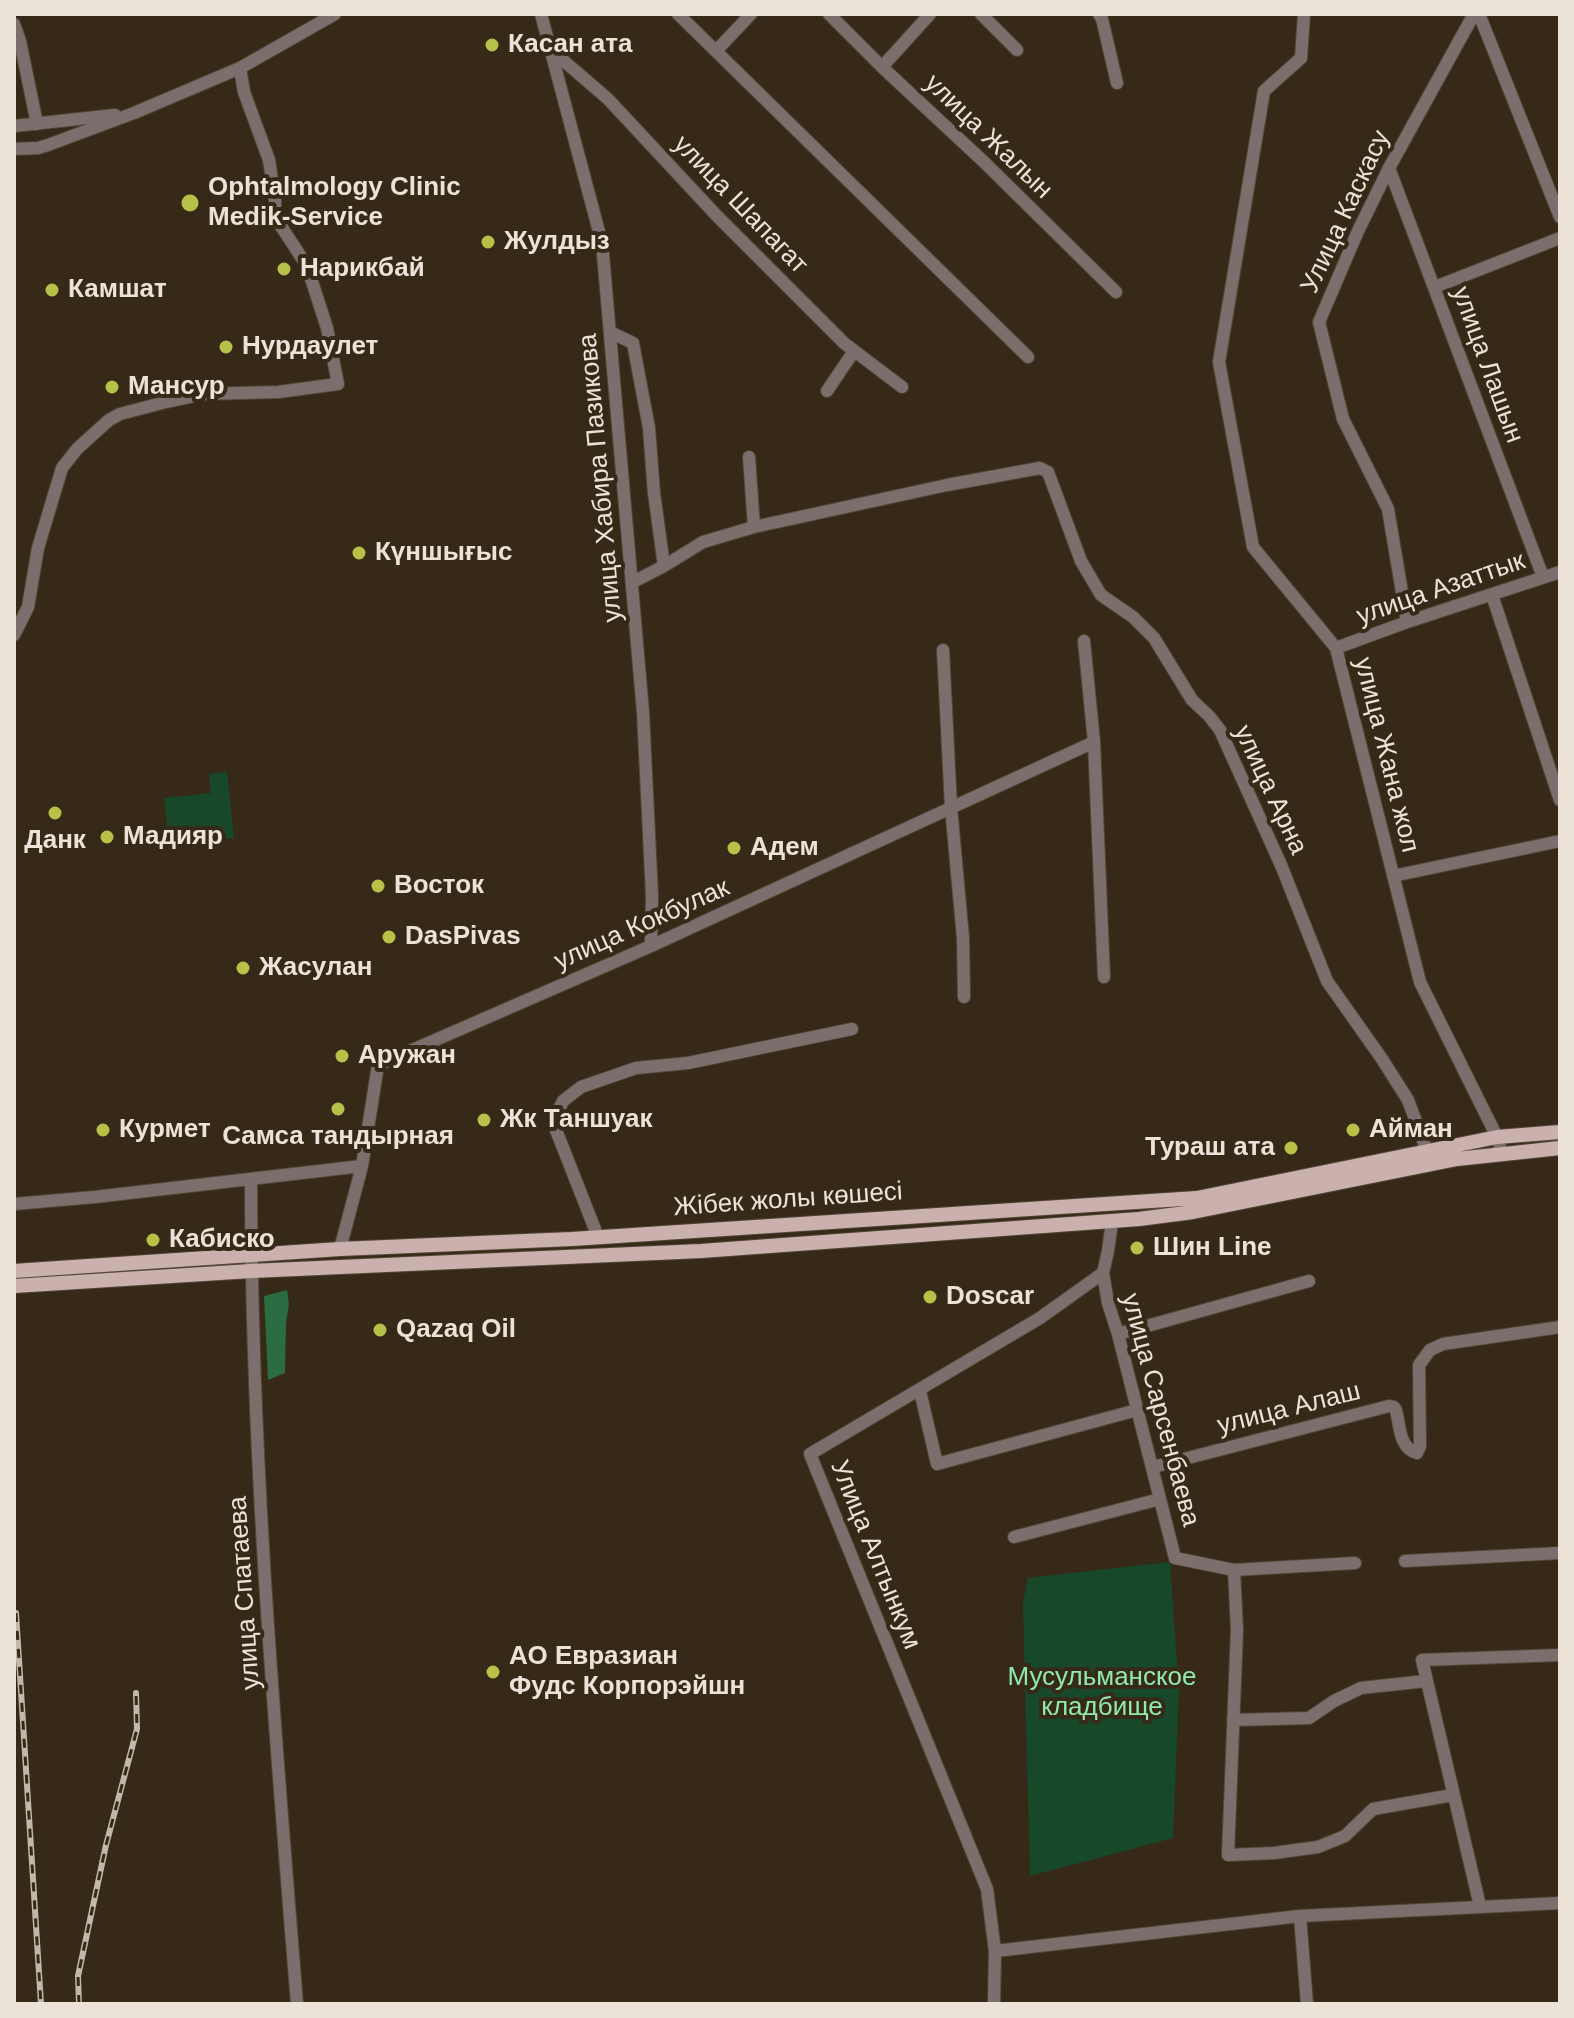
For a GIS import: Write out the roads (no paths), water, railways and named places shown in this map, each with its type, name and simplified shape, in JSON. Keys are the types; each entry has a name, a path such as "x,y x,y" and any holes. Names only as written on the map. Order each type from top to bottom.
{"main road":[{"name":"Жібек жолы көшесі","path":"14,1271 1197,1198 1497,1137 1560,1132"},
{"name":"Жібек жолы көшесі","path":"14,1286 251,1271 701,1251 1112,1221 1193,1212 1457,1159 1560,1148"}],"street":[{"path":"14,149 48,145 134,113 240,68 335,14"},
{"name":"улица Хабира Пазикова","path":"541,14 602,243 643,712 652,896 651,946"},
{"path":"678,14 1028,357"},
{"path":"716,51 751,14"},
{"name":"улица Жалын","path":"829,14 1116,292"},
{"path":"882,67 930,14"},
{"path":"981,14 1017,50"},
{"path":"1099,14 1117,83"},
{"name":"улица Жана жол","path":"1304,14 1301,58 1264,91 1219,362 1253,547 1336,648 1420,982 1497,1137 1502,1154"},
{"path":"1476,14 1560,217"},
{"name":"Улица Каскасу","path":"1407,622 1388,509 1343,419 1319,322 1389,168 1476,14"},
{"path":"14,24 37,124"},
{"name":"улица Шапагат","path":"550,49 608,99 717,216 844,343 902,387"},
{"path":"14,635 28,607 38,548 62,468 77,449 109,420 120,414 204,394 278,392 338,384 327,328 307,266 275,217 269,160 244,92 240,68"},
{"path":"14,126 134,113"},
{"name":"улица Лашын","path":"1389,168 1543,577"},
{"path":"1435,287 1560,238"},
{"path":"610,332 633,343 649,428 664,566"},
{"path":"827,391 854,351"},
{"path":"749,457 754,527"},
{"name":"улица Арна","path":"633,582 703,542 754,527 1040,468 1048,472 1081,561 1101,595 1133,617 1154,638 1192,700 1220,730 1281,865 1327,981 1408,1100 1427,1151"},
{"name":"улица Азаттык","path":"1336,648 1560,572"},
{"path":"1492,595 1560,800"},
{"path":"1084,641 1094,742 1104,977"},
{"path":"943,650 951,807 963,938 964,997"},
{"name":"улица Кокбулак","path":"340,1249 362,1166 378,1065 651,946 1094,742"},
{"path":"1393,876 1560,841"},
{"path":"598,1237 556,1130 556,1115 563,1101 581,1087 636,1068 688,1063 852,1029"},
{"path":"14,1204 362,1166"},
{"name":"улица Спатаева","path":"251,1179 251,1271 261,1511 297,2004"},
{"path":"1103,1273 1112,1221"},
{"name":"улица Сарсенбаева","path":"1103,1273 1108,1303 1175,1558 1234,1570"},
{"name":"Улица Алтынкум","path":"994,2004 995,1951 987,1889 810,1454 1040,1318 1103,1273"},
{"path":"1118,1334 1309,1281"},
{"name":"улица Алаш","path":"1153,1467 1389,1406 1396,1410 1404,1446 1417,1453 1420,1446 1419,1365 1430,1350 1443,1344 1560,1327"},
{"path":"920,1391 937,1464 1137,1410"},
{"path":"1014,1537 1160,1499"},
{"path":"1405,1561 1560,1553"},
{"path":"1355,1563 1234,1570 1237,1630 1228,1855 1318,1847 1345,1836 1373,1809 1453,1795"},
{"path":"1480,1906 1422,1660 1560,1655"},
{"path":"1233,1720 1309,1718 1361,1688 1426,1681"},
{"path":"995,1951 1300,1916 1560,1903"},
{"path":"1300,1916 1307,2004"}],"railway":[{"path":"16,1613 41,2004"},
{"path":"79,2004 78,1976 106,1845 137,1729 136,1693"}],"place":[{"name":"Касан ата","path":"492,45"},
{"name":"Ophtalmology Clinic Medik-Service","path":"190,203"},
{"name":"Жулдыз","path":"488,242"},
{"name":"Нарикбай","path":"284,269"},
{"name":"Камшат","path":"52,290"},
{"name":"Нурдаулет","path":"226,347"},
{"name":"Мансур","path":"112,387"},
{"name":"Күншығыс","path":"359,553"},
{"name":"Данк","path":"55,813"},
{"name":"Мадияр","path":"107,837"},
{"name":"Адем","path":"734,848"},
{"name":"Восток","path":"378,886"},
{"name":"DasPivas","path":"389,937"},
{"name":"Жасулан","path":"243,968"},
{"name":"Аружан","path":"342,1056"},
{"name":"Самса тандырная","path":"338,1109"},
{"name":"Жк Таншуак","path":"484,1120"},
{"name":"Курмет","path":"103,1130"},
{"name":"Айман","path":"1353,1130"},
{"name":"Тураш ата","path":"1291,1148"},
{"name":"Кабиско","path":"153,1240"},
{"name":"Шин Line","path":"1137,1248"},
{"name":"Doscar","path":"930,1297"},
{"name":"Qazaq Oil","path":"380,1330"},
{"name":"АО Евразиан Фудс Корпорэйшн","path":"493,1672"}],"park label":[{"name":"Мусульманское кладбище","path":"1102,1693"}]}
